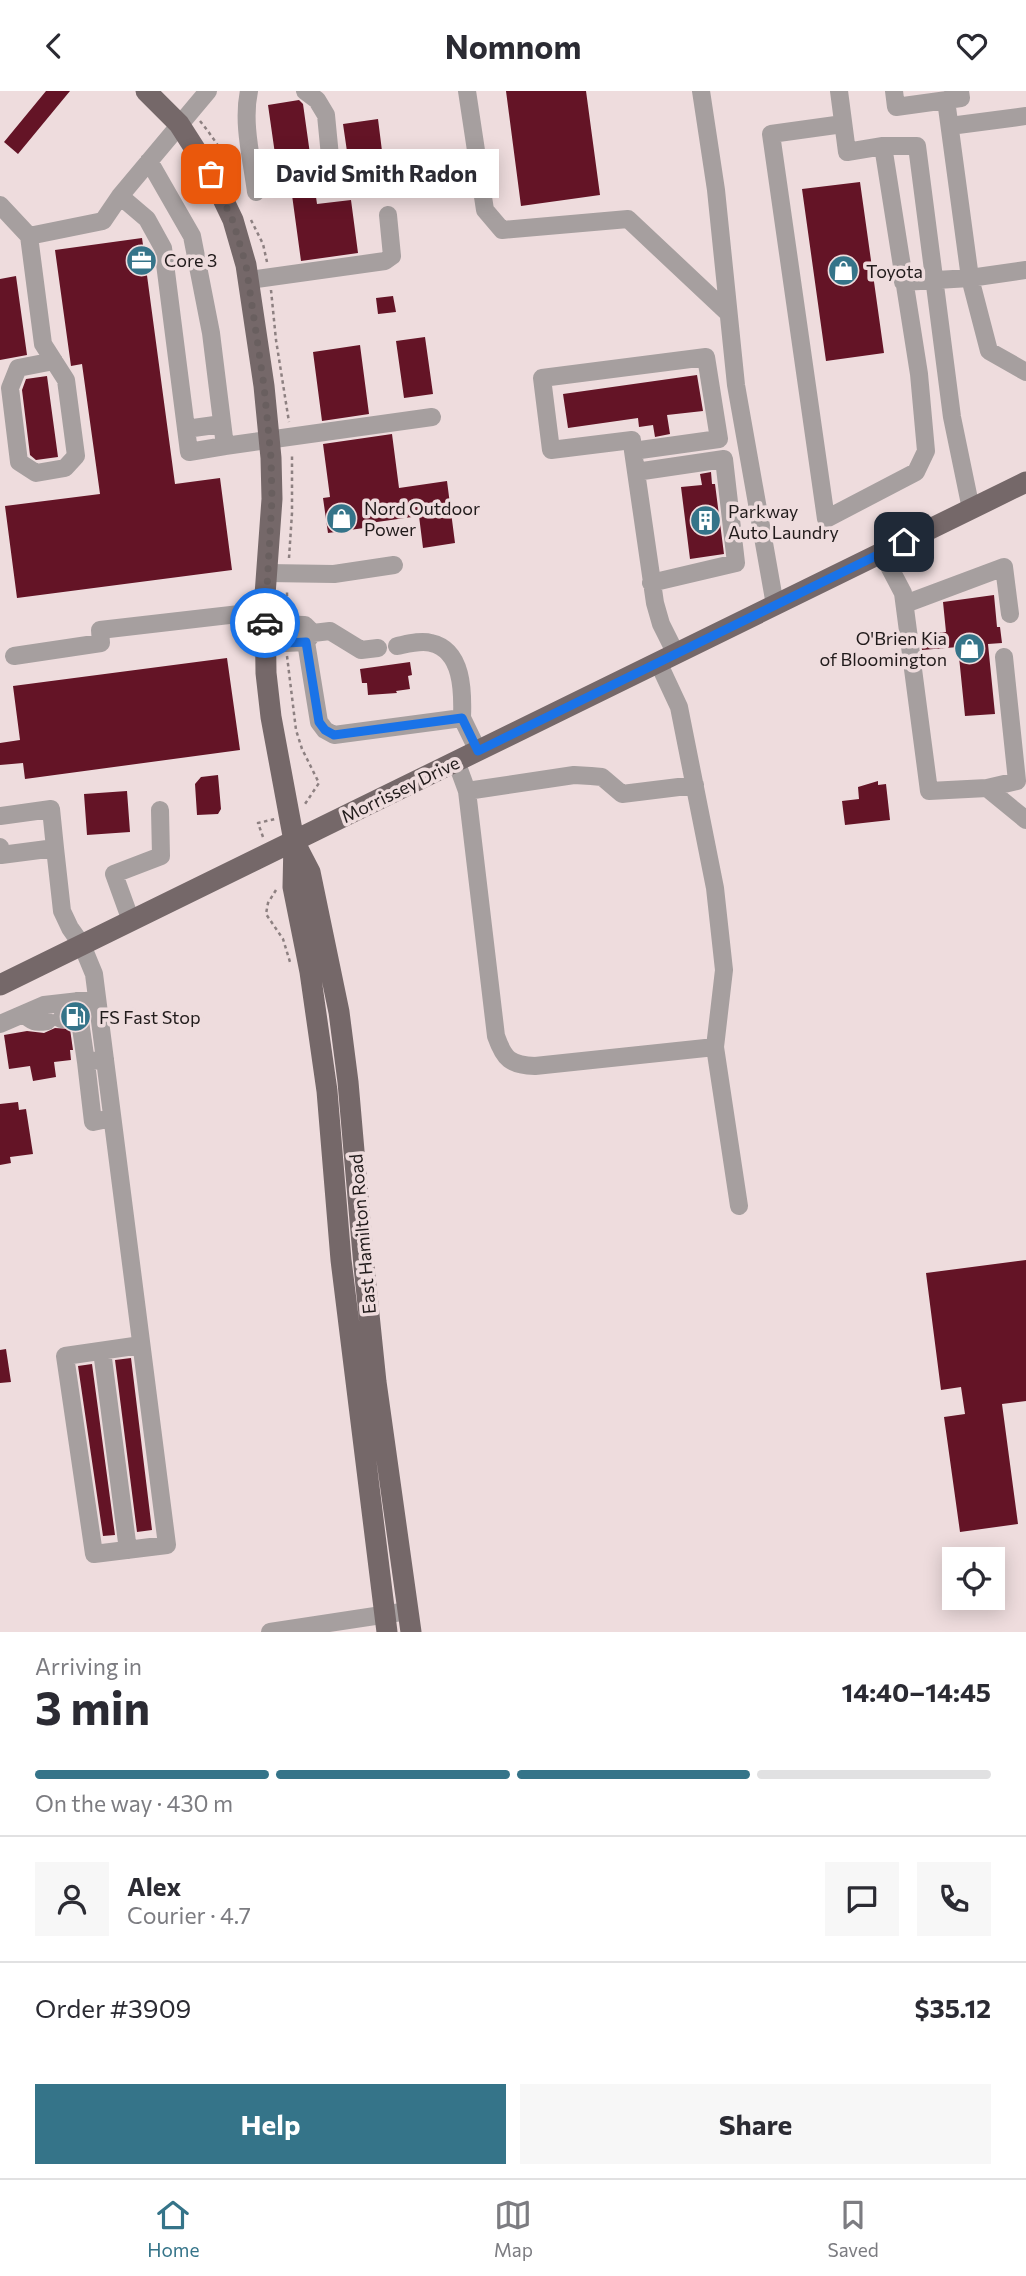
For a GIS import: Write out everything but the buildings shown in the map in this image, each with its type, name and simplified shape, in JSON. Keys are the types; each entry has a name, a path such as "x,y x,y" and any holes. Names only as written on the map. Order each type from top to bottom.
{"main road":[{"name":"East Hamilton Road","path":"146,91 179,124 211,174 225,200 242,249 249,280 270,440 272,499 265,627 271,717 294,841 293,887 310,972 327,1091 342,1273 386,1623"},
{"name":"Morrissey Drive","path":"0,985 1026,482"},
{"name":"East Hamilton Road","path":"294,841 310,872 339,1012 376,1382 410,1622"}],"street":[{"path":"29,236 103,221 120,196 208,91"},
{"path":"249,91 249,137 256,192"},
{"path":"467,91 485,211 502,230 628,219 729,313"},
{"path":"701,91 716,190 736,384 775,605"},
{"path":"839,91 847,152 883,146 917,146 952,417 971,509"},
{"path":"894,91 896,107 953,96 950,126 970,278 989,351 1026,372"},
{"path":"315,94 326,115 332,177"},
{"path":"950,126 1026,116"},
{"path":"843,124 771,134 826,519 916,472 926,451 919,374 883,146"},
{"path":"149,161 192,236 211,333 225,446"},
{"path":"120,196 147,219 163,248 189,452 432,417"},
{"path":"0,205 29,236 43,344 66,380 76,456 65,468 36,473 19,462 10,388 18,368 54,362"},
{"path":"147,219 175,205"},
{"path":"249,280 385,261 392,256 387,215"},
{"path":"903,282 970,278 1026,270"},
{"path":"633,451 719,439 706,357 542,378 551,450 632,440 633,451 651,583 680,707 715,888 724,970 715,1047 739,1206"},
{"path":"186,429 222,424"},
{"path":"636,472 724,459 736,563 651,583"},
{"path":"882,552 903,593 929,792 987,787 1017,781 1004,657"},
{"path":"267,573 334,574 394,565"},
{"path":"905,604 1004,567 1010,614"},
{"path":"14,656 101,643 100,630 305,625 310,637 319,722 325,730 334,735 462,718"},
{"path":"310,637 330,631 361,650 377,648"},
{"path":"397,646 429,642 446,649 459,670 463,698 462,718 478,751"},
{"path":"456,761 467,791 496,1036 503,1055 523,1065 535,1066 715,1047"},
{"path":"467,791 574,775 602,776 622,794 695,785"},
{"path":"987,787 1026,820"},
{"path":"0,816 51,809 62,911 69,928 82,945 94,974 167,1545 94,1554 65,1356 141,1345"},
{"path":"131,921 114,874 161,856 160,810"},
{"path":"0,847 1,855 55,848"},
{"path":"24,1014 36,1023 66,1014 97,999"},
{"path":"0,1024 44,1005 66,1014 86,1062 93,1122 112,1118"},
{"path":"86,1062 105,1059"},
{"path":"102,1350 128,1550"},
{"path":"270,1632 410,1622"}],"way so far":[{"path":"211,174 225,200 242,249 264,386 272,499 265,623"}],"place":[{"name":"David Smith Radon","path":"211,174"},
{"name":"Core 3","path":"141,260"},
{"name":"Toyota","path":"843,271"},
{"name":"Nord Outdoor Power","path":"341,518"},
{"name":"Parkway Auto Laundry","path":"705,521"},
{"name":"O'Brien Kia of Bloomington","path":"970,648"},
{"name":"FS Fast Stop","path":"76,1017"}],"route":[{"path":"265,623 265,644 306,642 319,722 325,730 334,735 462,718 478,751 904,542"}]}
